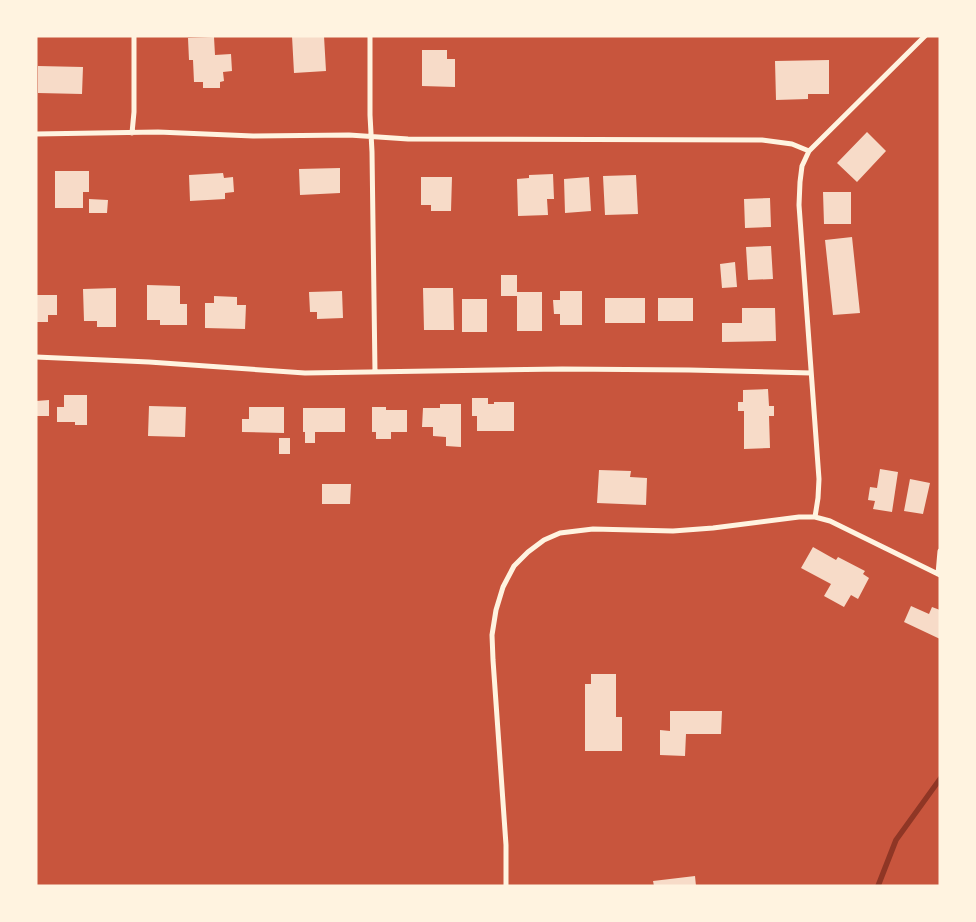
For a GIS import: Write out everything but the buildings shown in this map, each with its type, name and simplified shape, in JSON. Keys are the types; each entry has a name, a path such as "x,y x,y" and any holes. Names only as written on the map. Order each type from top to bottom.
{"street":[{"path":"132,133 134,112 134,36"},
{"path":"370,36 375,372"},
{"path":"815,516 819,479 799,206 802,166 809,151 925,36"},
{"path":"36,134 158,132 252,136 349,135 408,139 762,140 792,144 809,151"},
{"path":"36,357 149,362 305,373 572,369 811,373"},
{"path":"506,886 506,845 492,635 496,610 503,587 514,566 528,552 544,540 560,533 593,530 673,531 815,516 830,521 939,575 940,551"}],"waterway":[{"path":"878,886 896,840 940,779"}]}
